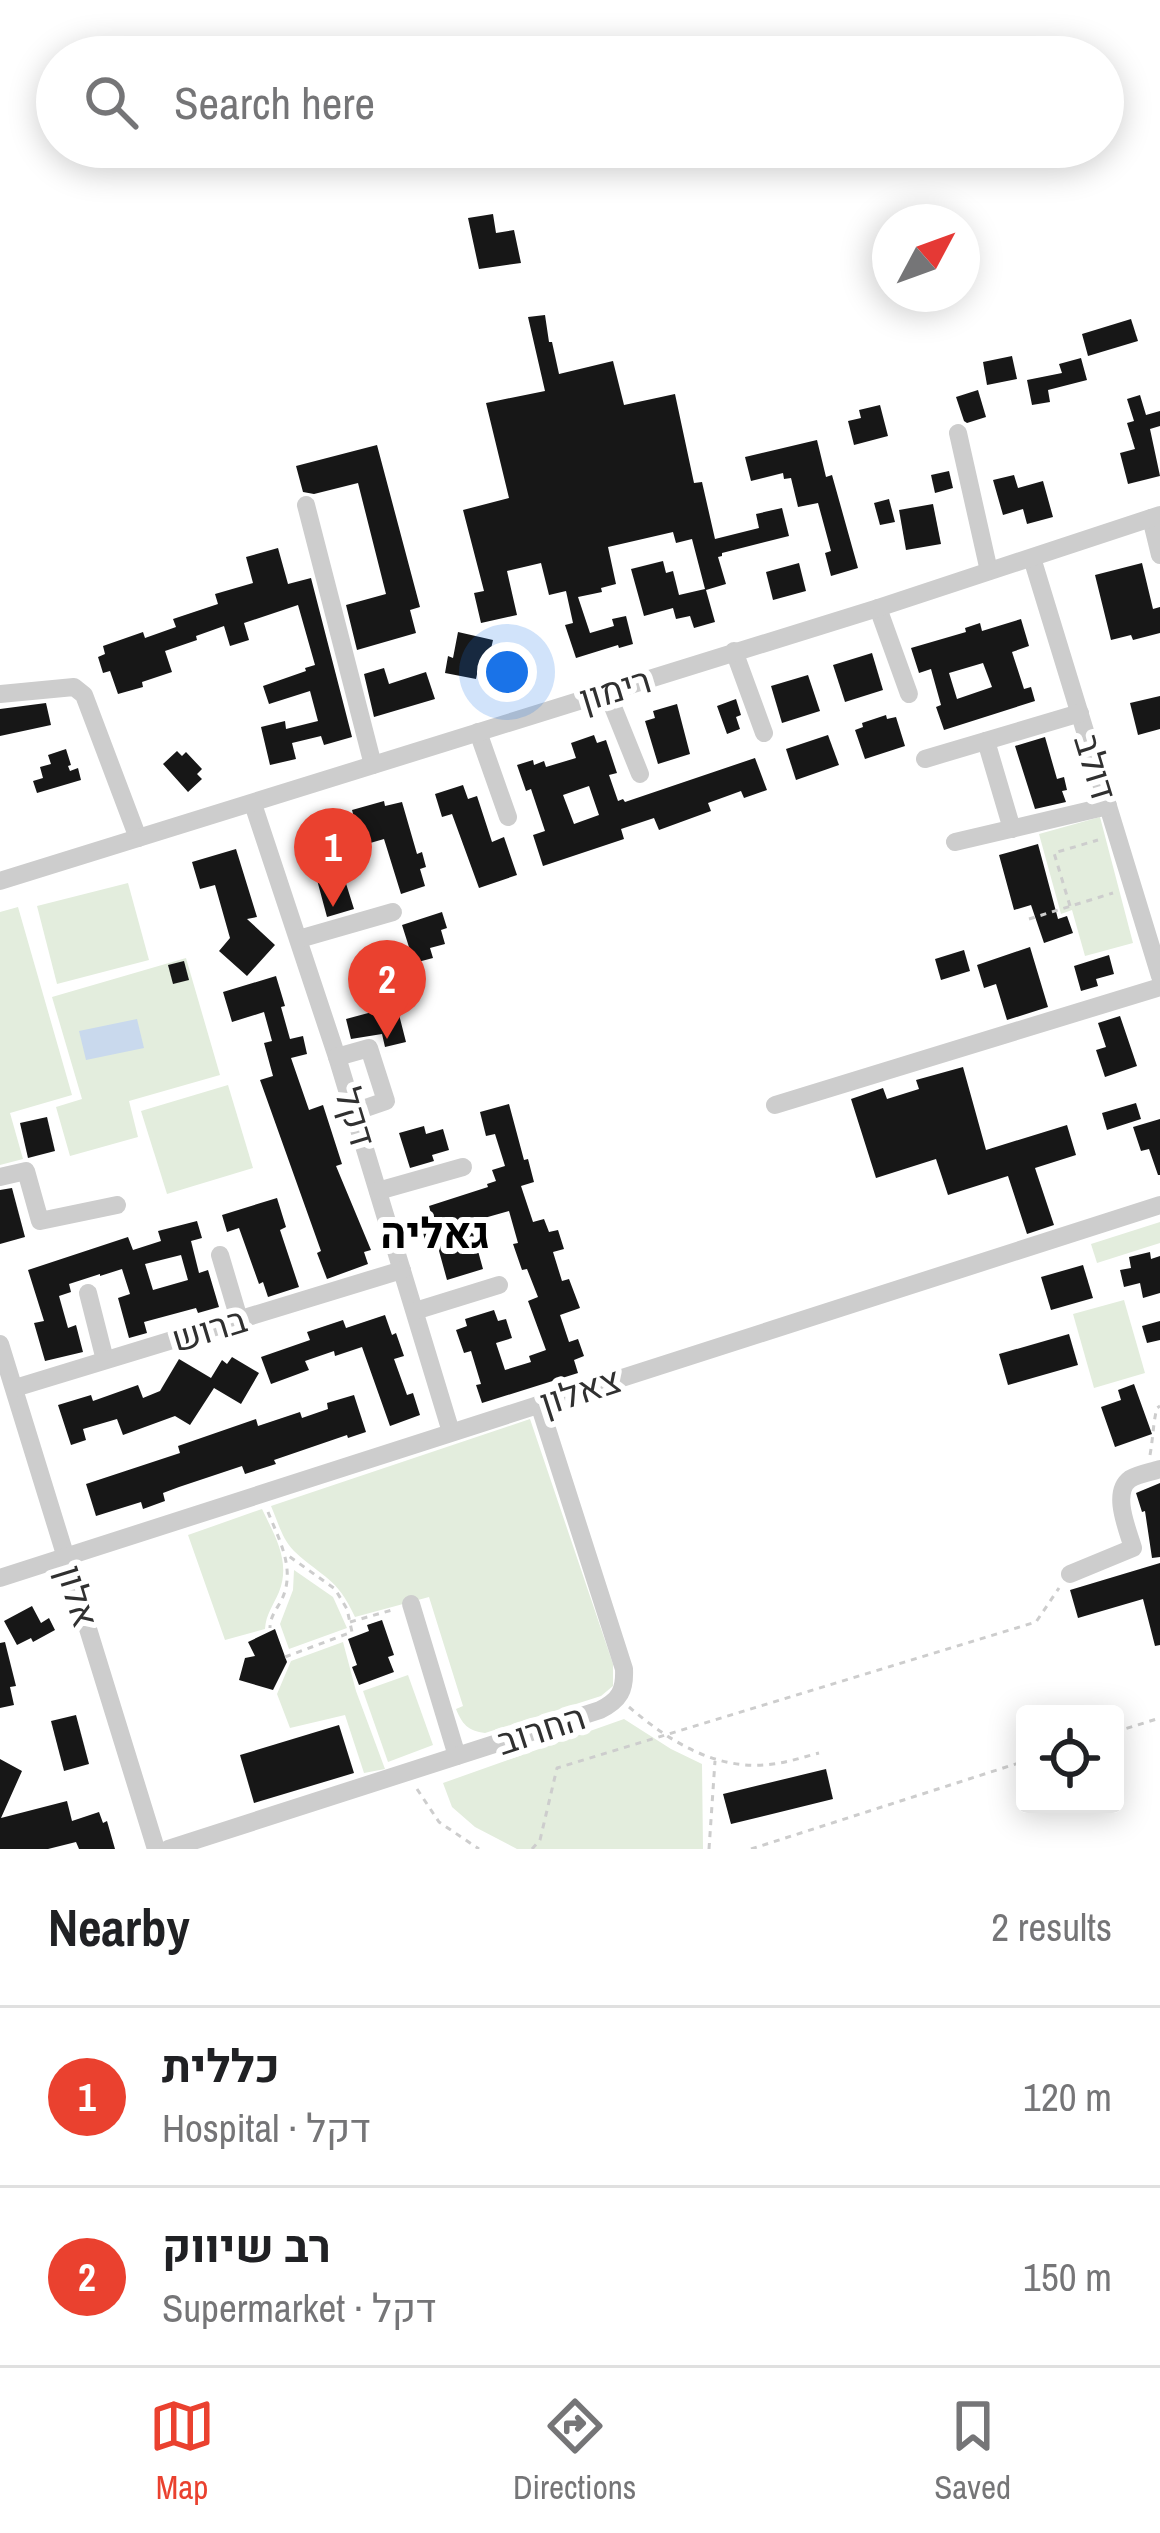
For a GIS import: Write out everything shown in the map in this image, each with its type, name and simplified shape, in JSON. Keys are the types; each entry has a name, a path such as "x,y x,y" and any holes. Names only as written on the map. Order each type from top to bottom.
{"street":[{"path":"958,433 989,571"},
{"path":"306,505 374,765"},
{"path":"1155,517 1160,554"},
{"name":"רימון","path":"0,881 1155,517"},
{"name":"דולב","path":"1032,558 1160,975"},
{"path":"878,608 909,694"},
{"path":"734,652 764,733"},
{"path":"0,694 74,687 84,695 138,838"},
{"path":"607,692 640,774"},
{"path":"925,759 1080,713"},
{"path":"478,731 508,817"},
{"path":"986,741 1012,829"},
{"name":"דקל","path":"253,803 337,1057 451,1432"},
{"path":"955,842 1108,806"},
{"path":"298,939 393,912"},
{"path":"775,1105 1160,975"},
{"path":"337,1057 369,1048 386,1101 354,1112"},
{"path":"378,1191 463,1167"},
{"path":"0,1177 26,1171 40,1221 117,1204"},
{"name":"צאלון","path":"0,1577 1160,1204"},
{"path":"220,1255 239,1319"},
{"name":"ברוש","path":"15,1388 403,1270"},
{"path":"415,1311 499,1285"},
{"path":"88,1293 106,1360"},
{"name":"אלון","path":"0,1344 156,1849"},
{"name":"החרוב","path":"167,1849 600,1710 619,1698 624,1669 538,1404"},
{"path":"1070,1574 1133,1548 1121,1497 1132,1478 1154,1471"},
{"path":"411,1604 457,1756"}],"path":[{"path":"1070,906 1054,853 1117,834"},
{"path":"1029,919 1133,886"},
{"path":"1154,1471 1154,1420 1160,1406"},
{"path":"260,1494 286,1555 287,1584 270,1628"},
{"path":"286,1555 335,1589 352,1632 286,1657"},
{"path":"532,1849 540,1840 556,1768 1036,1622 1070,1574"},
{"path":"350,1622 411,1604"},
{"path":"619,1698 663,1736 715,1760 771,1765 819,1753"},
{"path":"1124,1729 1160,1718"},
{"path":"709,1849 715,1760"},
{"path":"751,1849 1016,1764"},
{"path":"406,1772 440,1822 479,1849"}],"green space":[{"path":"1100,817 1133,943 1085,956 1072,910 1061,914 1039,834"},
{"path":"128,883 149,960 57,984 37,906"},
{"path":"18,907 72,1095 10,1113 23,1159 0,1165 0,912"},
{"path":"186,958 220,1075 129,1101 138,1137 70,1156 56,1107 82,1099 52,997"},
{"path":"228,1085 253,1168 167,1194 141,1111"},
{"path":"1160,1222 1160,1243 1097,1263 1091,1244"},
{"path":"1124,1300 1145,1373 1094,1388 1073,1314"},
{"path":"530,1419 613,1664 613,1686 601,1696 485,1733 466,1726 456,1709 463,1706 429,1597 355,1617 335,1585 290,1546 271,1506"},
{"path":"262,1509 280,1549 279,1592 265,1629 225,1640 188,1535"},
{"path":"294,1570 333,1597 347,1628 289,1649 280,1624 293,1590"},
{"path":"343,1642 385,1769 364,1773 345,1715 290,1728 277,1694 291,1661"},
{"path":"408,1675 433,1745 388,1762 363,1691"},
{"path":"624,1719 702,1764 703,1849 517,1849 475,1827 452,1807 443,1783"}],"water":[{"path":"137,1019 144,1048 86,1060 79,1031"}],"building":[{"path":"493,214 496,233 514,230 521,263 479,269 468,218"},
{"path":"545,315 559,374 613,361 624,405 675,394 694,483 702,482 715,539 759,528 756,514 782,508 789,536 718,557 726,584 706,590 715,622 694,628 690,616 676,619 673,608 644,616 631,569 663,561 666,573 673,571 679,595 705,589 692,539 676,543 673,532 608,547 616,584 578,597 590,633 614,626 612,619 626,616 633,644 576,658 565,625 573,623 566,591 549,595 541,563 507,571 517,615 481,623 474,593 484,591 463,510 509,498 486,403 545,391 528,317"},
{"path":"1131,319 1138,341 1088,356 1082,334"},
{"path":"1012,356 1017,379 987,385 983,362"},
{"path":"1081,358 1087,380 1048,390 1050,402 1032,405 1027,380 1062,373 1059,364"},
{"path":"978,390 986,417 967,423 956,397"},
{"path":"1140,395 1146,415 1160,411 1160,426 1150,429 1160,476 1128,484 1120,453 1135,449 1127,423 1134,421 1127,399"},
{"path":"880,405 888,436 854,445 848,421 861,418 859,410"},
{"path":"817,440 826,477 832,475 858,568 831,576 825,553 831,551 818,503 798,507 791,478 784,479 783,473 751,481 745,457"},
{"path":"377,445 420,607 410,610 416,633 357,650 346,605 386,594 358,483 314,494 303,492 296,466"},
{"path":"949,471 953,488 935,493 931,475"},
{"path":"1014,475 1018,488 1043,481 1053,517 1027,524 1023,509 1003,515 993,480"},
{"path":"889,499 895,522 880,525 874,503"},
{"path":"933,504 941,544 906,550 899,510"},
{"path":"278,548 288,584 311,578 352,737 324,745 321,736 292,743 296,759 270,765 261,727 285,721 286,729 318,721 310,691 269,704 263,686 315,665 298,605 244,623 249,640 230,646 224,626 165,651 172,672 118,694 110,671 103,673 98,657 105,654 103,646 176,627 173,619 218,604 215,594 253,583 246,557"},
{"path":"799,563 806,591 773,600 766,572"},
{"path":"1142,563 1153,609 1160,607 1160,633 1111,640 1095,575"},
{"path":"1021,619 1029,646 1012,652 1024,689 1031,687 1035,701 944,730 931,669 919,673 911,648 966,632 965,628 980,623 982,631","holes":["983,663 992,687 957,699 949,673"]},
{"path":"458,632 493,640 488,662 480,660 476,679 445,673"},
{"path":"872,653 883,690 845,702 833,665"},
{"path":"384,668 389,684 426,672 435,699 374,717 364,674"},
{"path":"808,675 820,711 782,723 771,686"},
{"path":"1160,696 1160,729 1138,735 1130,703"},
{"path":"736,699 740,729 727,734 717,706"},
{"path":"46,703 51,725 0,736 0,709"},
{"path":"677,704 690,754 658,764 645,721 655,718 653,711"},
{"path":"886,715 887,719 896,717 905,746 865,759 855,730"},
{"path":"594,735 597,743 606,740 617,773 609,775 618,801 755,758 767,790 744,798 741,791 708,803 711,811 659,830 654,818 621,829 624,839 543,866 533,835 545,831 517,765 533,760 534,765 544,761 546,767 576,758 571,743","holes":["589,786 599,815 574,824 563,795"]},
{"path":"828,735 839,765 796,780 786,749"},
{"path":"1045,737 1057,779 1064,777 1066,802 1035,809 1015,746"},
{"path":"66,749 70,771 78,768 81,780 37,793 33,781 43,778 40,767 51,764 48,755"},
{"path":"177,751 182,756 186,752 202,769 197,774 202,779 188,792 163,764"},
{"path":"463,785 468,799 477,796 492,842 504,837 517,875 479,888 452,814 442,817 435,794"},
{"path":"384,801 385,806 402,802 417,854 422,852 425,886 401,894 384,839 353,848 355,853 338,858 354,909 327,917 309,850 317,847 315,838 356,825 352,810"},
{"path":"1038,844 1058,919 1067,916 1073,933 1044,943 1031,905 1014,910 999,855"},
{"path":"236,849 257,917 247,919 275,945 247,976 219,951 230,938 215,885 200,889 192,862"},
{"path":"442,912 445,944 430,948 433,958 414,963 402,925"},
{"path":"1030,947 1048,1007 1007,1020 996,984 984,988 977,965"},
{"path":"964,950 970,971 941,980 935,959"},
{"path":"1109,955 1114,974 1096,979 1098,986 1081,991 1074,966"},
{"path":"184,961 189,980 173,984 168,965"},
{"path":"276,976 290,1039 303,1036 307,1054 291,1058 309,1110 323,1105 342,1164 336,1166 371,1250 364,1252 368,1264 327,1279 260,1080 273,1076 264,1043 272,1041 264,1012 232,1022 223,992"},
{"path":"394,995 406,1042 385,1047 382,1034 351,1039 346,1019 372,1012 369,1001"},
{"path":"1120,1016 1137,1066 1105,1077 1096,1050 1106,1047 1098,1023"},
{"path":"963,1067 986,1150 1067,1125 1076,1155 1035,1168 1054,1225 1027,1234 1008,1176 948,1195 936,1159 876,1178 851,1099 883,1088 887,1099 919,1089 916,1080"},
{"path":"1136,1103 1141,1119 1107,1130 1102,1113"},
{"path":"509,1104 534,1182 521,1186 533,1222 544,1219 549,1232 558,1230 564,1249 553,1252 562,1281 569,1279 580,1308 560,1315 569,1342 578,1339 584,1356 574,1360 578,1373 482,1403 471,1351 464,1353 456,1330 467,1326 465,1319 494,1310 498,1321 506,1319 512,1338 496,1343 505,1370 531,1362 529,1356 546,1350 528,1301 538,1297 513,1244 518,1243 509,1211 470,1222 483,1269 447,1280 436,1240 426,1243 419,1221 432,1217 429,1206 496,1181 492,1170 505,1166 495,1134 486,1136 480,1112"},
{"path":"47,1117 55,1151 28,1158 20,1123"},
{"path":"1160,1119 1158,1175 1149,1149 1141,1151 1133,1127"},
{"path":"424,1126 426,1134 443,1129 449,1150 432,1155 434,1161 410,1168 399,1133"},
{"path":"12,1188 25,1237 0,1244 0,1190"},
{"path":"277,1198 286,1227 280,1230 299,1287 268,1297 239,1228 227,1232 222,1215"},
{"path":"197,1221 202,1238 191,1241 199,1273 208,1270 219,1307 144,1322 147,1333 129,1338 118,1298 130,1294 122,1269 100,1274 69,1284 71,1292 59,1296 68,1328 76,1325 83,1352 45,1361 34,1323 44,1321 28,1270 128,1237 133,1250 161,1241 158,1231","holes":["181,1255 188,1280 153,1290 145,1264"]},
{"path":"1150,1252 1151,1259 1160,1256 1160,1293 1143,1298 1140,1283 1124,1287 1120,1270 1131,1268 1129,1257"},
{"path":"1083,1265 1093,1298 1051,1310 1041,1277"},
{"path":"385,1315 404,1356 394,1359 420,1415 390,1426 362,1347 305,1361 309,1370 271,1384 261,1357 310,1340 307,1332 343,1320 346,1328"},
{"path":"1160,1321 1160,1340 1147,1343 1142,1326"},
{"path":"1069,1334 1078,1365 1008,1385 999,1354"},
{"path":"232,1357 259,1373 241,1404 214,1388 190,1425 175,1416 123,1435 117,1419 83,1429 86,1440 71,1445 58,1405 91,1395 93,1401 138,1385 143,1398 160,1391 179,1359 211,1378 222,1360 227,1364"},
{"path":"1134,1384 1152,1434 1115,1447 1101,1407 1121,1400 1118,1390"},
{"path":"354,1395 366,1432 274,1460 276,1464 245,1474 242,1466 179,1487 163,1493 165,1501 143,1509 141,1502 96,1516 86,1484 180,1453 178,1446 256,1419 258,1426 300,1412 302,1418 328,1409 327,1403"},
{"path":"1160,1483 1160,1557 1152,1558 1145,1511 1136,1493"},
{"path":"1160,1563 1160,1645 1155,1646 1143,1599 1078,1618 1070,1590"},
{"path":"32,1606 41,1623 49,1618 55,1630 17,1645 4,1621"},
{"path":"382,1620 394,1655 388,1657 394,1672 359,1685 348,1639"},
{"path":"275,1629 287,1662 273,1690 239,1680 245,1658 255,1656 248,1642"},
{"path":"5,1642 16,1686 10,1687 14,1705 0,1708 0,1643"},
{"path":"76,1715 89,1764 64,1771 51,1721"},
{"path":"339,1725 354,1773 254,1803 240,1755"},
{"path":"0,1759 22,1771 1,1818 67,1801 72,1821 99,1812 103,1823 107,1821 115,1849 79,1849 76,1842 48,1849 0,1849"},
{"path":"826,1769 833,1799 731,1824 723,1794"}],"place":[{"name":"כללית","path":"333,907"},
{"name":"רב שיווק","path":"387,1039"}],"district":[{"name":"גאליה","path":"435,1233"}]}
